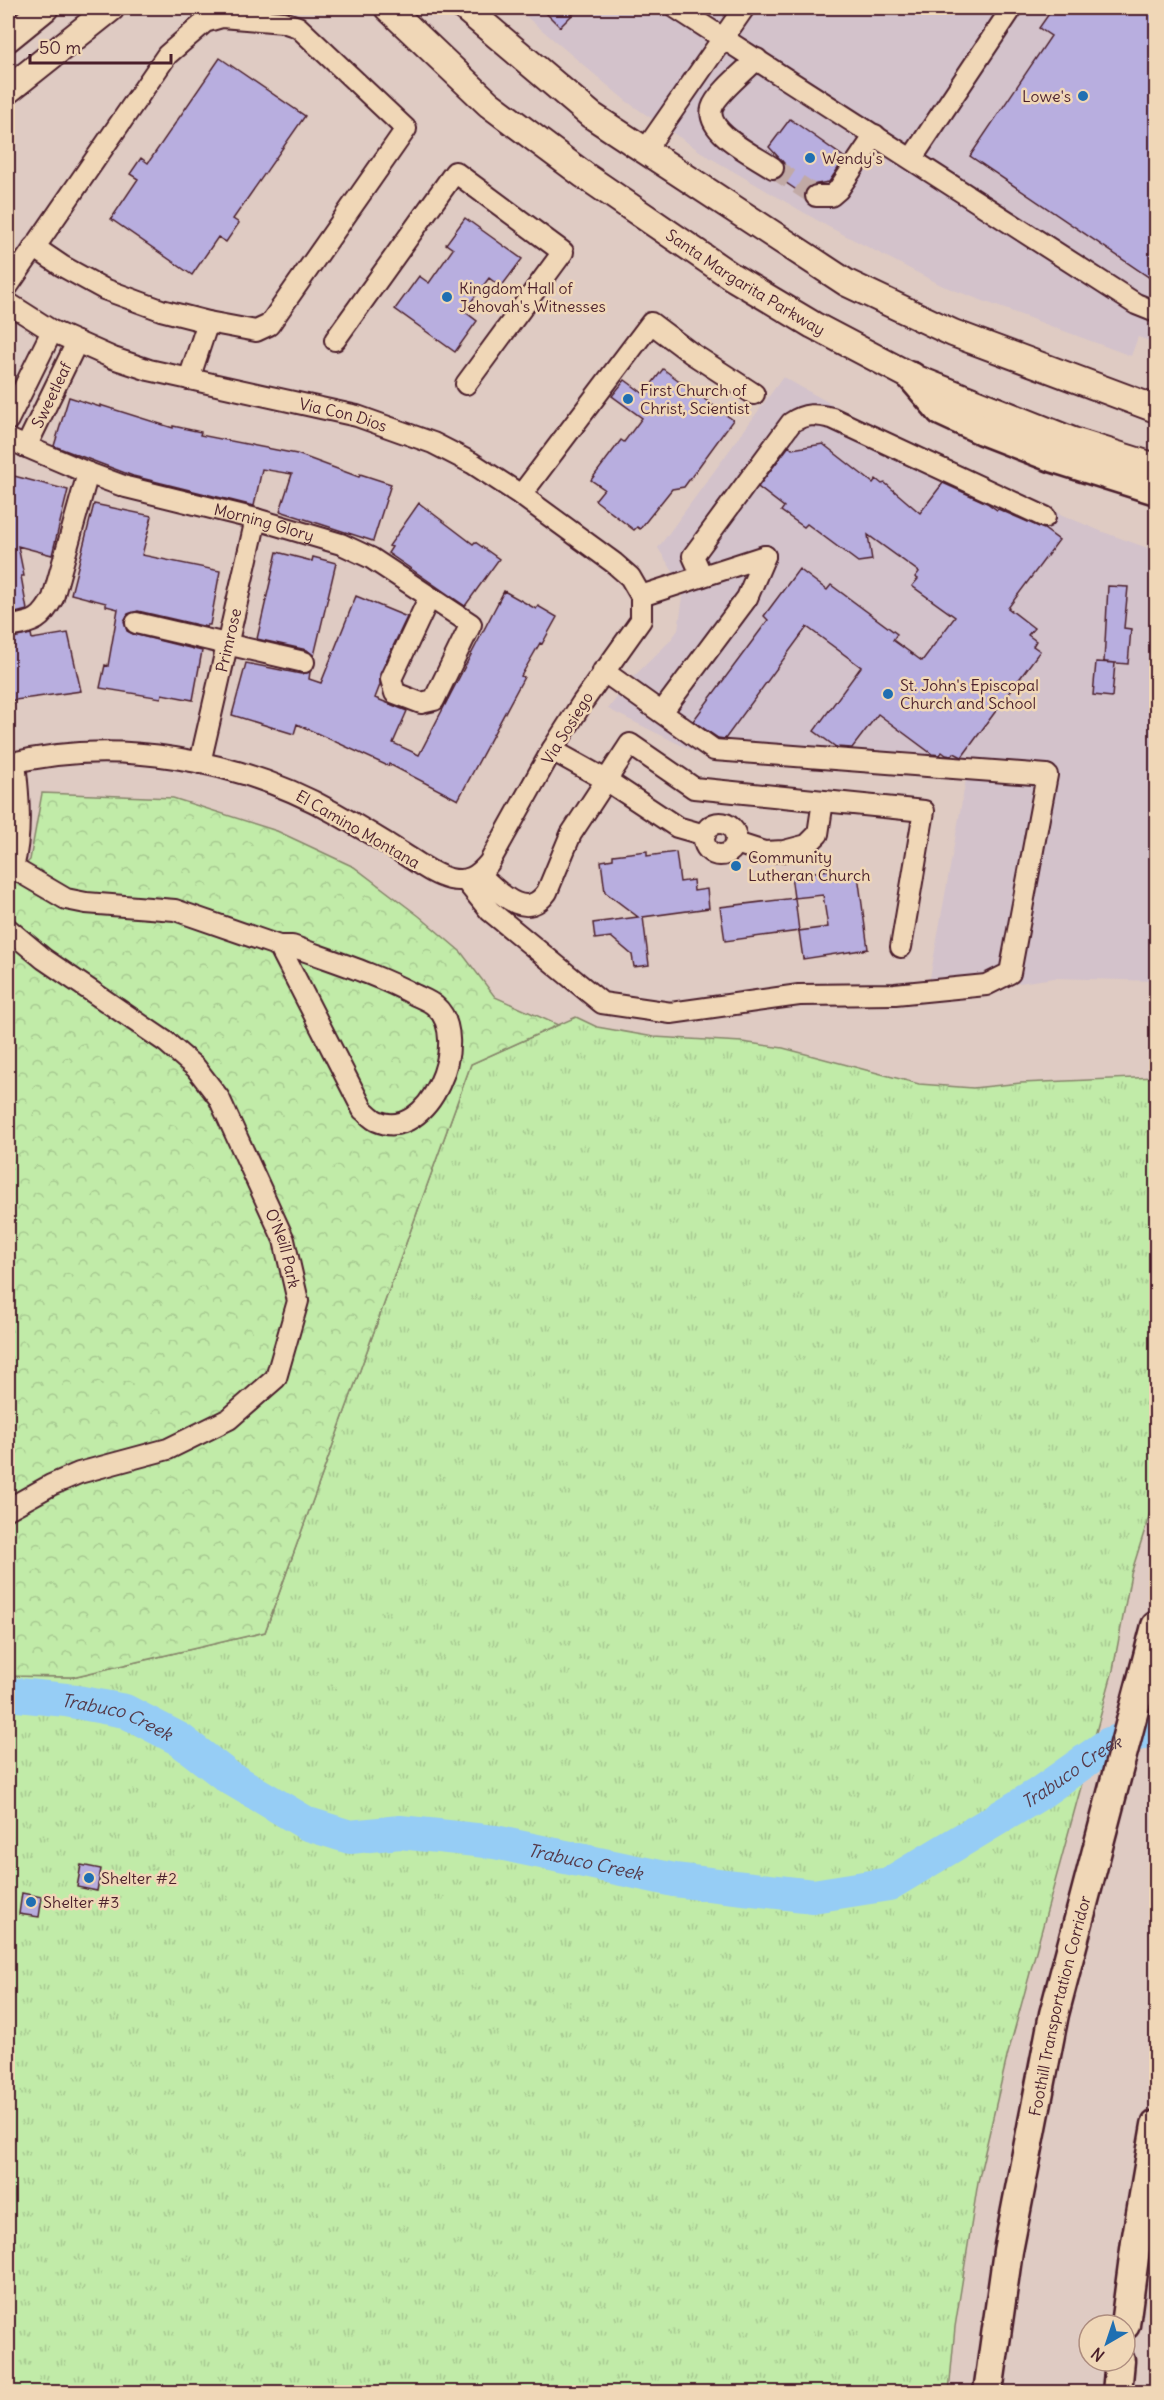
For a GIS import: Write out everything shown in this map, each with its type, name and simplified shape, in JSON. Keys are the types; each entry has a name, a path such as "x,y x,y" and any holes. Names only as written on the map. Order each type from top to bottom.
{"highway":[{"path":"912,377 941,411 951,416 1054,458 1156,490"},
{"name":"Foothill Transportation Corridor","path":"988,2392 1008,2251 1054,2014 1156,1626"},
{"path":"1127,2313 1156,2126"},
{"path":"1117,2392 1119,2373"}],"main road":[{"path":"8,38 45,8"},
{"path":"8,90 111,8"},
{"name":"Santa Margarita Parkway","path":"388,8 489,104 584,175 730,276 813,325 912,377 1073,441 1156,467"},
{"path":"465,8 591,115 846,283 953,333 1156,409"}],"street":[{"path":"676,8 1136,304 1156,312"},
{"path":"644,152 744,8"},
{"path":"912,158 1012,8"},
{"path":"8,286 34,247 166,55 205,22 222,16 283,22 298,27 406,129 269,326 256,331 161,310 104,289 62,266 34,247"},
{"path":"757,59 717,100 712,108 712,117 716,128 723,135 773,168"},
{"path":"816,196 831,196 838,190 875,135"},
{"path":"335,340 455,172 563,252 465,384"},
{"name":"Via Con Dios","path":"8,303 52,331 113,358 149,370 357,416 443,448 472,463 521,495 614,563 630,577 641,596"},
{"path":"189,379 208,322"},
{"path":"521,495 651,323 691,353 754,394"},
{"name":"Sweetleaf","path":"8,420 52,331"},
{"name":"Sweetleaf","path":"27,447 77,342"},
{"path":"702,576 693,556 791,423 800,416 810,414 832,418 1045,517"},
{"name":"Morning Glory","path":"8,439 88,474 126,487 256,519 351,549 371,558 471,624 434,700 421,703 395,693 391,679 429,598"},
{"path":"8,627 44,616 53,598 88,474"},
{"name":"Primrose","path":"200,763 256,519"},
{"path":"641,596 765,556 747,598 662,712"},
{"name":"Via Sosiego","path":"478,873 603,670 629,639 641,620 641,596"},
{"path":"136,623 226,642 304,662"},
{"path":"478,873 490,911 602,1003 671,1013 799,995 896,994 986,985 1010,972 1047,775 714,750 603,670"},
{"path":"478,873 509,901 524,905 533,904 542,899 571,834 630,744 694,788 924,811 901,947"},
{"path":"552,750 606,780 677,827 705,835 711,826 727,825 735,832 736,843 764,852 784,851 807,844 818,834 823,801"},
{"name":"El Camino Montana","path":"11,763 71,754 138,754 200,763 286,789 332,812 439,875 478,873"},
{"path":"11,763 18,788 18,850 10,869 66,899 86,903 176,910 279,946 292,946 393,984 436,1006 446,1024 449,1044 447,1063 441,1081 428,1104 408,1120 392,1125 376,1121 363,1110 279,946"},
{"name":"O'Neill Park","path":"8,929 44,958 166,1042 196,1068 219,1098 262,1188 284,1240 297,1301 276,1378 229,1419 168,1449 79,1473 51,1485 8,1509"}],"shaded area":[{"path":"516,8 1156,8 1156,343 1138,337 1131,356 943,286 827,226 707,156 626,101"},
{"name":"St. John's Episcopal Church and School","path":"783,377 883,433 1007,492 1103,532 1156,551 1156,981 1054,978 1012,984 986,993 926,1000 966,779 703,756 608,709 631,679 670,641 678,630 683,597 680,583 658,548"}],"green space":[{"path":"42,793 173,798 277,831 354,867 419,916 461,952 495,997 558,1025 471,1064 265,1632 72,1677 8,1676 8,881 30,860"},
{"path":"576,1017 597,1027 654,1037 742,1042 783,1048 919,1084 973,1088 1021,1083 1156,1077 1156,1494 1131,1574 1113,1670 1007,2057 978,2182 955,2327 949,2392 8,2392 8,1676 72,1677 265,1632 471,1064"}],"building":[{"path":"541,8 579,8 560,27"},
{"name":"Lowe's","path":"1053,8 1156,8 1156,282 970,156 1051,36 1039,28"},
{"path":"220,58 305,116 233,219 239,223 226,242 218,237 192,275 111,219 138,179 130,174 141,158 148,163"},
{"name":"Wendy's","path":"790,119 845,158 829,182 811,185 804,195 779,178 785,169 784,163 769,147"},
{"path":"465,218 522,259 501,287 489,278 464,311 477,321 455,352 395,309 419,276 429,283 453,249 446,244"},
{"path":"663,369 733,420 684,487 672,489 640,529 637,527 634,530 595,500 604,489 591,480 621,440 624,442 642,418 612,396 625,380 644,394"},
{"path":"69,397 173,428 173,426 201,432 200,435 297,454 359,477 360,474 391,484 373,541 280,511 292,474 262,469 254,506 133,476 54,446"},
{"path":"823,444 873,483 876,479 882,484 885,483 920,513 943,483 997,510 1044,529 1059,540 1008,608 1034,628 1028,635 1036,641 1033,646 1040,651 962,757 954,753 952,756 942,752 940,755 932,754 878,714 852,748 836,747 814,731 861,667 807,627 725,739 718,738 693,721 768,620 764,616 799,569 827,590 831,585 897,634 893,640 922,661 955,617 912,586 918,579 915,577 919,572 868,535 872,560 858,562 807,524 804,527 781,511 784,507 758,487 789,446 792,449"},
{"path":"14,476 68,490 52,555 18,546 27,610 8,615 8,499"},
{"path":"419,503 473,544 475,542 499,559 465,606 388,553 392,547 389,546"},
{"path":"94,504 152,516 142,555 220,571 210,625 207,627 138,611 128,614 124,621 127,631 133,634 202,651 193,700 162,694 161,698 100,688 105,665 108,666 118,609 106,606 106,603 71,594"},
{"path":"277,552 312,561 313,557 336,563 314,656 307,650 257,639"},
{"path":"1108,586 1128,587 1124,628 1131,629 1128,664 1104,662"},
{"path":"504,591 536,609 538,606 557,617 521,676 524,677 458,800 389,764 388,766 297,724 294,734 232,715 246,663 301,674 310,672 309,679 321,683 356,596 407,617 380,674 380,685 375,698 407,711 393,743 419,755"},
{"path":"68,633 81,691 8,701 8,639 31,634 32,639"},
{"path":"1096,662 1115,663 1112,697 1093,695"},
{"path":"647,851 647,856 676,852 680,882 693,880 694,891 707,889 709,908 643,917 649,965 634,967 632,955 611,937 595,939 593,923 638,917 605,892 601,861 613,859 613,855"},
{"path":"830,870 831,879 858,875 868,949 803,959 799,931 828,927 823,895 794,898 791,875"},
{"path":"795,898 799,931 725,941 720,907"},
{"name":"Shelter #2","path":"81,1865 101,1869 97,1891 77,1887"},
{"name":"Shelter #3","path":"22,1893 42,1897 39,1917 19,1914"}],"waterway":[{"name":"Trabuco Creek","path":"8,1694 66,1700 125,1711 179,1739 227,1776 308,1824 350,1837 400,1832 495,1842 674,1880 813,1896 889,1884 1037,1795 1109,1744 1156,1728"}],"tunnel":[{"path":"773,168 816,196"}],"place":[{"name":"Lowe's","path":"1083,96"},
{"name":"Wendy's","path":"810,158"},
{"name":"Kingdom Hall of Jehovah's Witnesses","path":"447,297"},
{"name":"First Church of Christ, Scientist","path":"628,399"},
{"name":"St. John's Episcopal Church and School","path":"888,694"},
{"name":"Community Lutheran Church","path":"736,866"},
{"name":"Shelter #2","path":"89,1878"},
{"name":"Shelter #3","path":"31,1902"}]}
